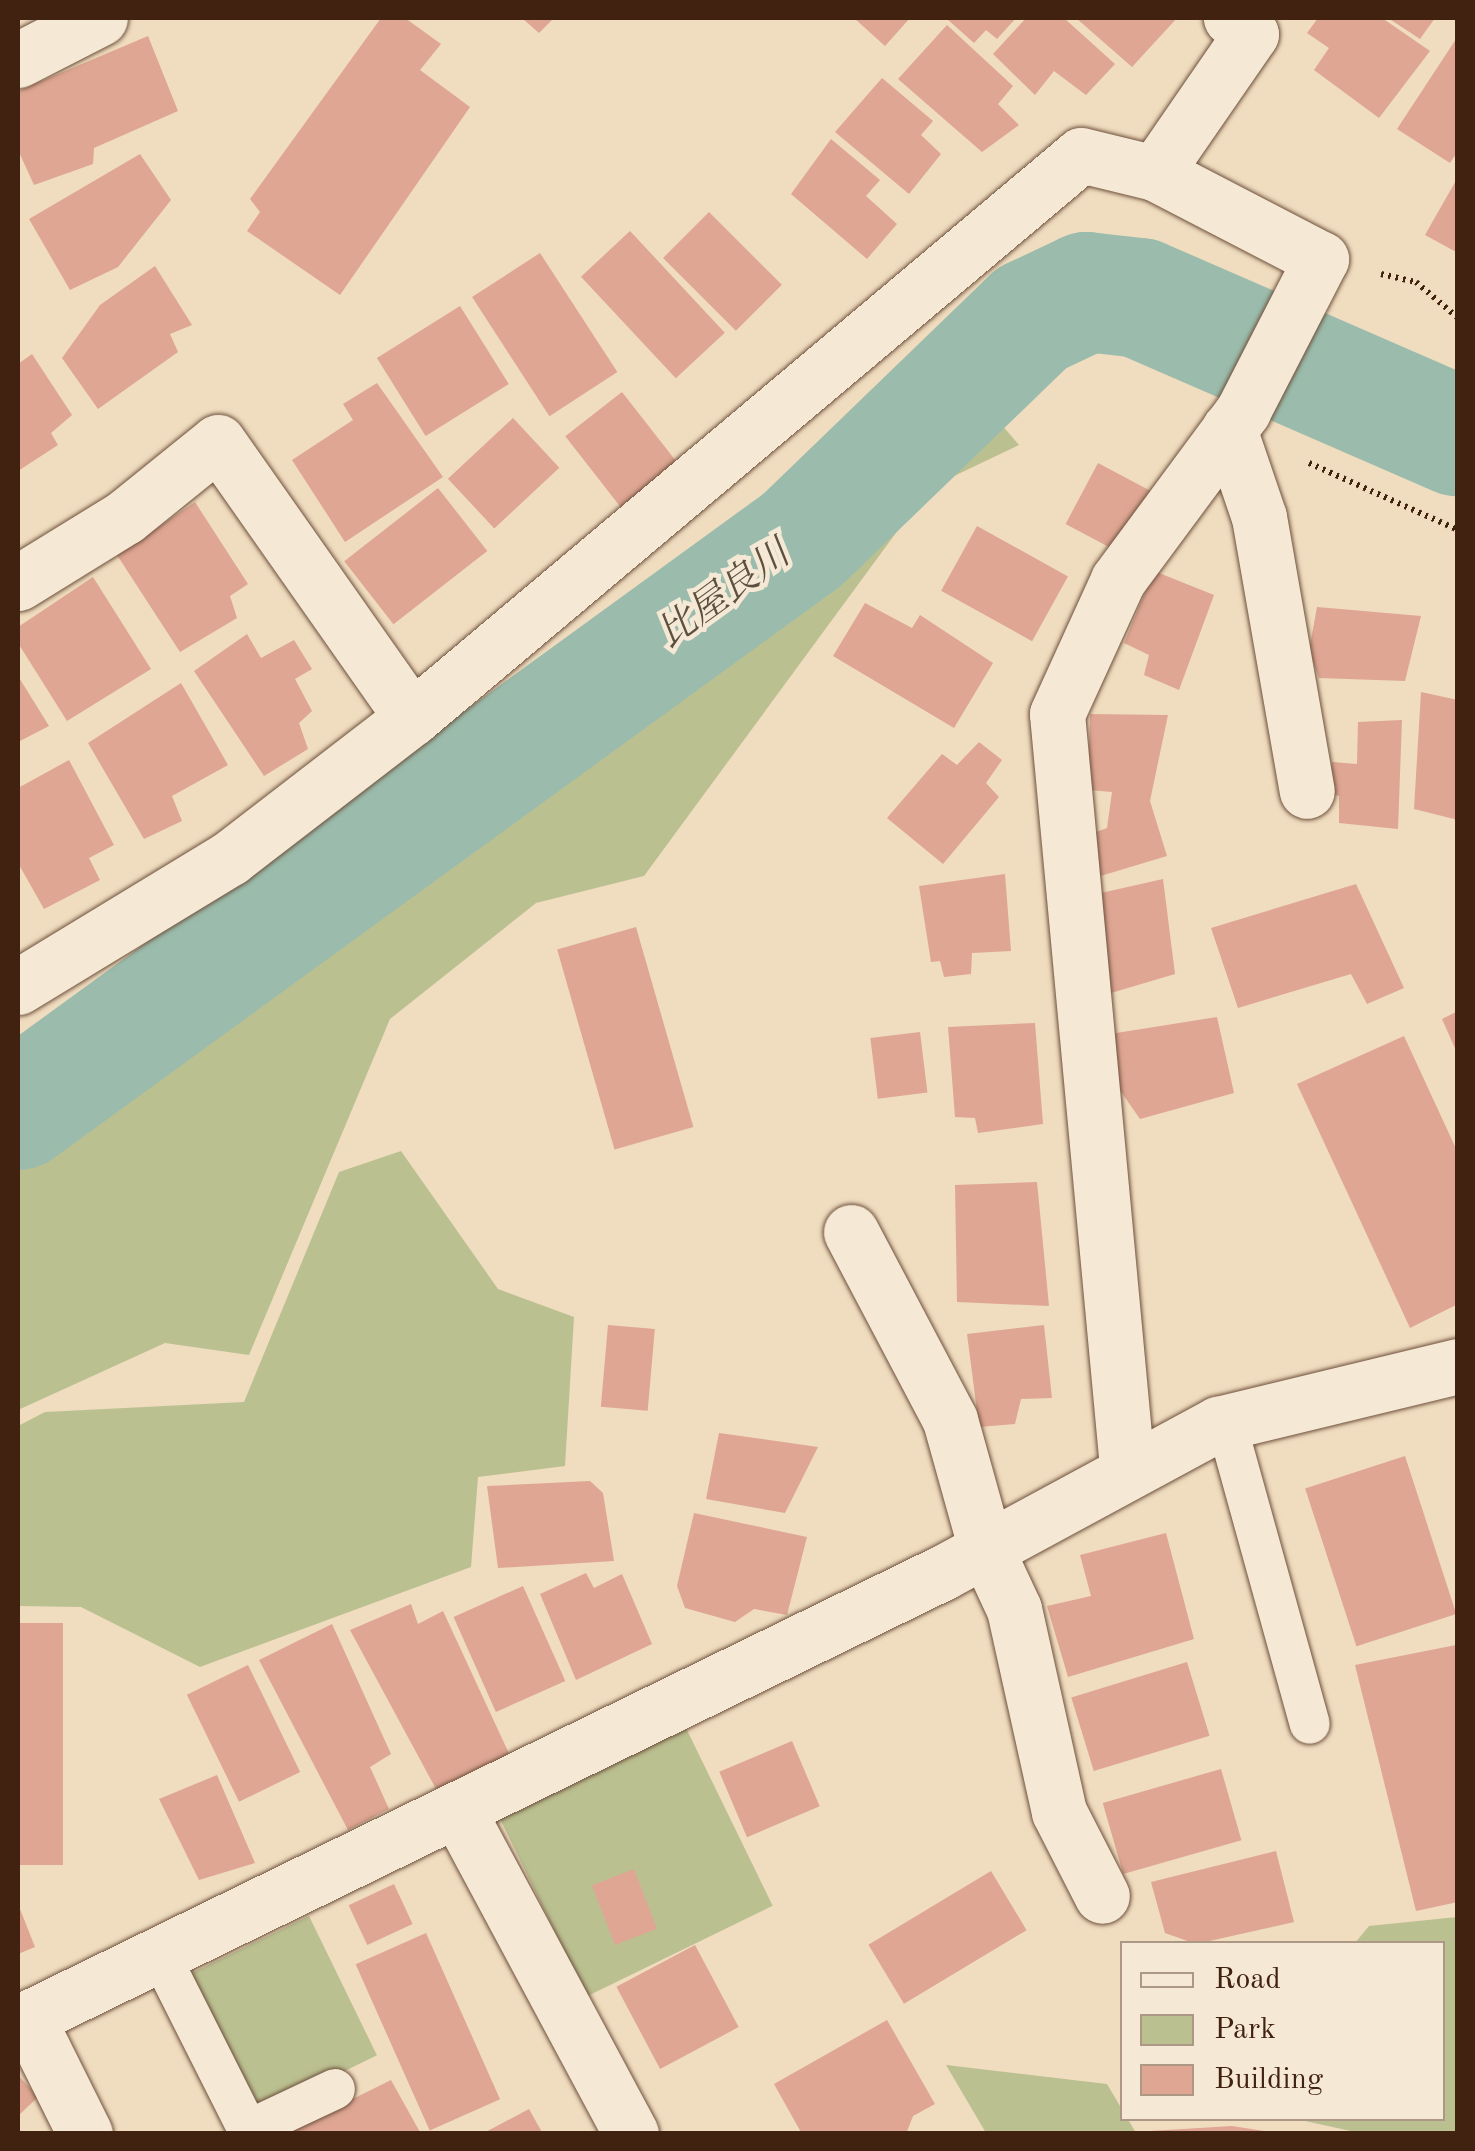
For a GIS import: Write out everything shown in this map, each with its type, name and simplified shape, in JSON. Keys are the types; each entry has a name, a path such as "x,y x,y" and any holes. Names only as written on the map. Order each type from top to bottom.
{"street":[{"path":"18,60 100,18"},
{"path":"1156,172 1248,23"},
{"path":"18,987 230,858 412,718 1082,155 1156,172 1315,272 1236,420 1118,580 1057,714 1127,1467"},
{"path":"1236,420 1258,517 1307,792"},
{"path":"18,583 125,517 218,442 412,718"},
{"path":"851,1232 950,1420 986,1548 1014,1609 1060,1812 1102,1896"},
{"path":"85,2134 23,2021 458,1811 986,1548 1127,1467 1226,1422 1458,1366"},
{"path":"458,1811 631,2134"}],"lane":[{"path":"1226,1422 1310,1724"},
{"path":"160,1955 248,2130 334,2089"}],"path":[{"path":"1315,272 1416,282 1458,318"},
{"path":"1236,420 1458,530"}],"green space":[{"path":"951,366 1019,445 929,488 644,876 536,903 390,1019 249,1355 165,1343 18,1410 18,1071 530,719"},
{"path":"401,1151 498,1289 574,1317 565,1466 478,1477 471,1567 200,1667 81,1607 18,1606 18,1426 45,1412 244,1402 339,1172"},
{"path":"685,1726 773,1906 587,1997 499,1817"},
{"path":"309,1916 377,2055 255,2115 187,1976"},
{"path":"1457,1917 1457,2133 1360,2133 1305,2121 1445,2121 1445,1941 1357,1941 1369,1926"},
{"path":"946,2065 1107,2084 1120,2106 1120,2121 1129,2121 1136,2133 986,2133"}],"building":[{"path":"381,18 405,18 441,44 420,70 470,107 340,295 247,231 260,212 250,199"},
{"path":"522,18 554,18 539,33"},
{"path":"854,18 910,18 885,46"},
{"path":"946,18 1016,18 997,39 986,30 974,43"},
{"path":"1026,18 1064,18 1115,64 1086,95 1054,71 1035,95 993,54"},
{"path":"1076,18 1177,18 1132,67"},
{"path":"1318,18 1382,18 1430,51 1379,118 1314,70 1329,48 1307,33"},
{"path":"1388,18 1435,18 1420,39"},
{"path":"947,25 1013,86 998,104 1019,125 982,152 898,79"},
{"path":"148,36 178,111 94,148 93,164 34,185 18,150 18,91"},
{"path":"1458,36 1458,151 1450,163 1397,129"},
{"path":"882,78 933,121 921,135 941,154 909,194 835,132"},
{"path":"831,139 880,180 866,196 897,224 867,259 791,194"},
{"path":"140,154 171,200 118,267 70,290 29,219"},
{"path":"1458,177 1458,253 1425,235"},
{"path":"709,212 782,285 736,331 663,258"},
{"path":"630,231 725,333 676,378 581,277"},
{"path":"540,253 617,372 549,416 472,297"},
{"path":"155,266 192,325 170,334 178,352 98,409 62,358 100,305"},
{"path":"460,306 509,384 426,436 377,358"},
{"path":"32,354 72,415 51,433 58,445 18,471 18,364"},
{"path":"377,383 443,477 345,542 292,460 353,420 343,404"},
{"path":"622,392 679,464 622,509 565,436"},
{"path":"513,418 559,468 494,528 448,479"},
{"path":"1098,463 1155,493 1122,554 1066,524"},
{"path":"438,488 487,551 393,624 344,561"},
{"path":"195,502 248,584 230,596 237,618 180,652 117,555"},
{"path":"977,526 1068,576 1032,641 941,591"},
{"path":"1154,571 1214,595 1179,690 1144,675 1149,655 1124,643"},
{"path":"93,577 151,669 67,721 18,643 18,627"},
{"path":"865,603 912,628 920,615 993,663 954,728 833,656"},
{"path":"1317,607 1421,616 1405,681 1319,678 1309,651"},
{"path":"247,634 261,658 294,640 312,669 295,679 312,711 299,723 308,749 264,776 194,671"},
{"path":"18,676 49,726 18,742"},
{"path":"181,683 228,765 172,796 182,821 144,839 88,743"},
{"path":"1421,692 1458,700 1458,820 1414,809"},
{"path":"1090,714 1168,715 1150,801 1167,856 1084,881 1080,838 1107,828 1112,792 1088,790"},
{"path":"1402,720 1398,829 1339,823 1339,796 1328,793 1332,762 1357,764 1358,722"},
{"path":"979,742 1002,760 986,783 999,797 943,864 887,818 942,754 957,765"},
{"path":"69,760 114,845 89,858 100,880 44,909 18,863 18,788"},
{"path":"1005,874 1011,951 972,953 971,974 944,977 940,961 931,962 919,886"},
{"path":"1163,879 1175,974 1111,993 1092,895"},
{"path":"1356,884 1404,988 1367,1004 1351,974 1238,1008 1211,928"},
{"path":"636,927 693,1127 615,1150 557,950"},
{"path":"1458,1011 1458,1055 1442,1019"},
{"path":"1217,1017 1234,1093 1140,1119 1110,1076 1110,1034"},
{"path":"1035,1023 1043,1124 978,1133 975,1118 955,1117 948,1027"},
{"path":"920,1032 927,1093 878,1099 870,1038"},
{"path":"1404,1036 1458,1153 1458,1304 1410,1328 1297,1084"},
{"path":"1037,1182 1049,1306 957,1302 955,1185"},
{"path":"608,1325 655,1329 648,1411 601,1407"},
{"path":"1044,1325 1052,1398 1021,1399 1015,1424 979,1427 967,1334"},
{"path":"719,1433 818,1447 785,1513 706,1499"},
{"path":"1405,1456 1456,1614 1356,1646 1305,1488"},
{"path":"590,1481 603,1493 614,1561 498,1568 487,1486"},
{"path":"694,1513 807,1537 787,1615 754,1609 735,1622 685,1608 677,1586"},
{"path":"1166,1533 1194,1639 1068,1677 1047,1606 1091,1596 1080,1555"},
{"path":"586,1573 594,1588 622,1574 652,1644 576,1680 540,1594"},
{"path":"523,1586 565,1681 496,1712 454,1617"},
{"path":"411,1604 418,1624 443,1611 511,1758 436,1789 350,1630"},
{"path":"18,1623 63,1623 63,1865 18,1865"},
{"path":"332,1624 391,1754 370,1767 389,1809 348,1830 259,1660"},
{"path":"1456,1645 1458,1902 1416,1911 1355,1665"},
{"path":"1187,1662 1210,1736 1094,1771 1071,1697"},
{"path":"248,1665 300,1772 239,1802 187,1695"},
{"path":"792,1741 820,1806 747,1837 719,1772"},
{"path":"1221,1769 1241,1840 1123,1874 1103,1803"},
{"path":"217,1775 255,1863 199,1880 159,1799"},
{"path":"1276,1851 1294,1922 1209,1941 1188,1941 1165,1933 1151,1882"},
{"path":"634,1869 657,1929 615,1945 592,1885"},
{"path":"991,1871 1027,1930 904,2004 868,1945"},
{"path":"394,1884 413,1924 367,1945 349,1905"},
{"path":"18,1904 35,1947 18,1954"},
{"path":"426,1933 500,2099 430,2131 356,1964"},
{"path":"695,1945 739,2027 660,2069 616,1987"},
{"path":"887,2020 935,2104 913,2116 906,2134 802,2134 774,2084"},
{"path":"18,2075 38,2097 18,2116"},
{"path":"391,2080 421,2134 282,2134"},
{"path":"529,2109 543,2134 482,2134"},
{"path":"1232,2126 1284,2134 1150,2134 1150,2131"}],"waterway":[{"name":"比屋良川","path":"18,1110 802,540 1032,318 1087,292 1140,298 1458,436"}]}
